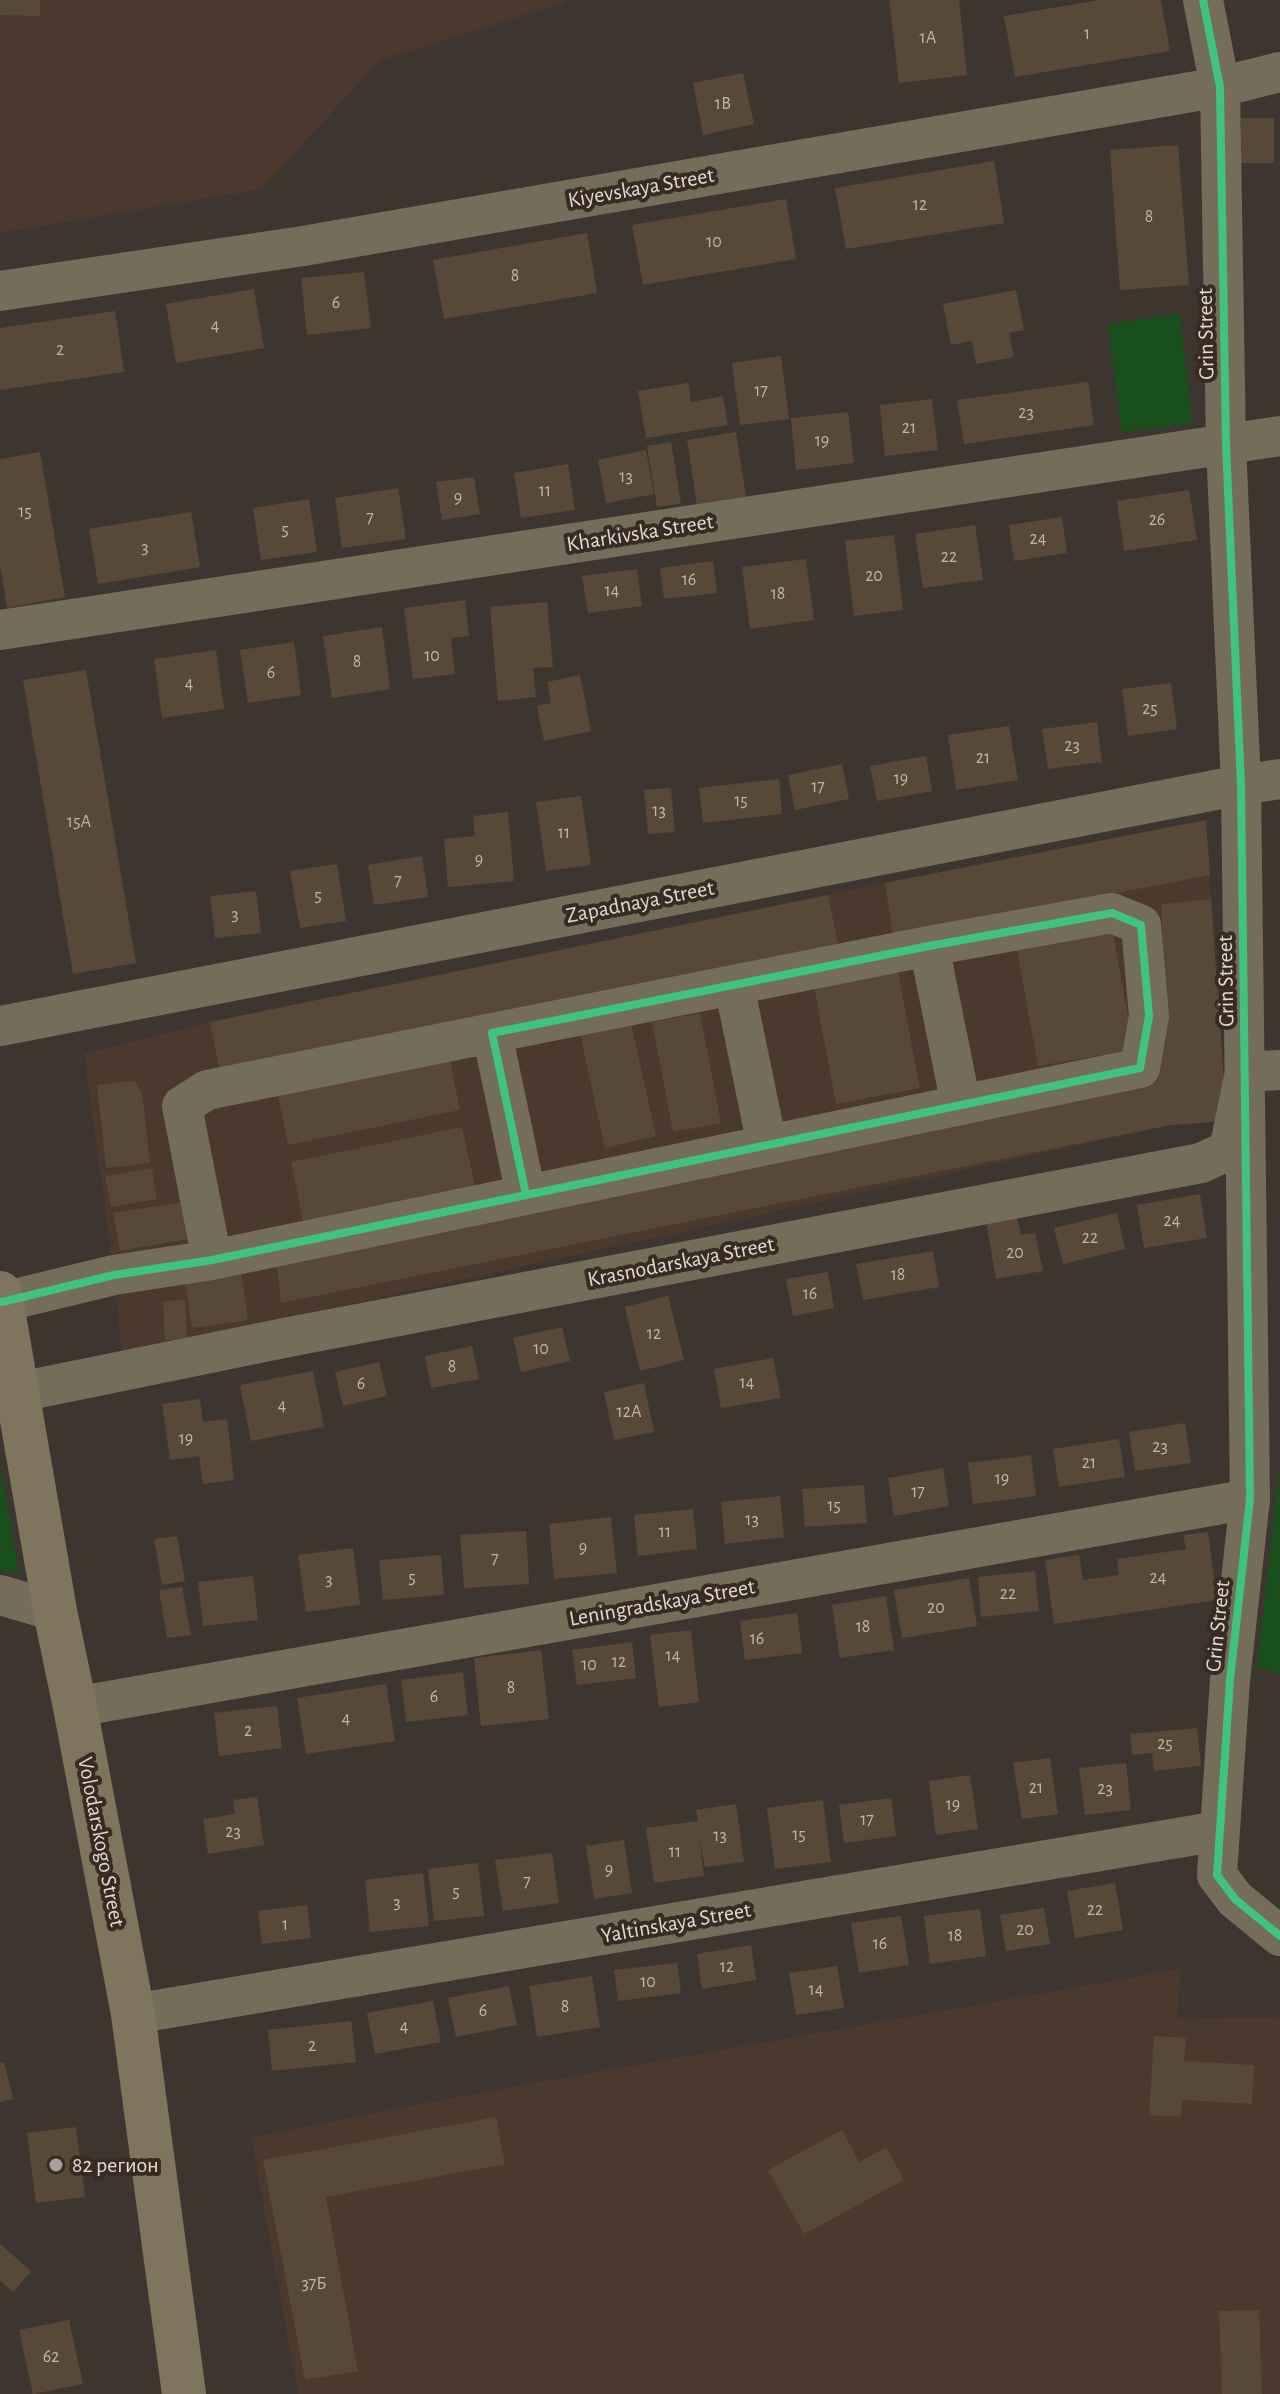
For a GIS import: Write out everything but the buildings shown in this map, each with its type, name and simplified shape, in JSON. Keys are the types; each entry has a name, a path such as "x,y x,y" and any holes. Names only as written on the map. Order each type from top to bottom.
{"main road":[{"name":"Volodarskogo Street","path":"1,1298 9,1394 75,1707 133,2014 184,2394"}],"street":[{"name":"Grin Street","path":"1203,0 1220,87 1226,445 1241,785 1263,1071 1250,1499 1230,1680 1217,1875 1235,1899 1280,1936"},
{"name":"Kiyevskaya Street","path":"0,291 303,246 1220,87 1280,72"},
{"name":"Kharkivska Street","path":"0,630 1280,436"},
{"name":"Zapadnaya Street","path":"0,1026 1280,779"},
{"path":"1,1298 114,1275 212,1260 1140,1068 1149,1016 1141,925 1112,913 929,946 207,1090 182,1106 212,1260"},
{"path":"929,946 961,1105"},
{"path":"734,985 767,1145"},
{"path":"492,1033 526,1195"},
{"name":"Krasnodarskaya Street","path":"9,1394 304,1334 1201,1163 1229,1150 1263,1071"},
{"name":"Leningradskaya Street","path":"75,1707 1250,1499"},
{"path":"0,1595 55,1611"},
{"name":"Yaltinskaya Street","path":"133,2014 1219,1831"}],"shaded area":[{"path":"0,0 566,2 380,60 261,189 0,233"},
{"path":"1206,820 1227,1121 1171,1125 122,1354 84,1054 210,1022"},
{"path":"1180,1969 1178,2019 1280,2017 1280,2394 298,2394 251,2137 495,2090"}],"green space":[{"path":"1179,314 1193,423 1122,432 1108,324"},
{"path":"0,1467 19,1573 0,1570"},
{"path":"1280,1474 1280,1673 1257,1668"}],"cycle path":[{"path":"1203,0 1220,87 1226,445 1241,785 1250,1499 1230,1680 1217,1875 1235,1899 1280,1936"},
{"path":"2,1302 114,1275 212,1260 1140,1068 1149,1016 1141,925 1112,913 492,1033 526,1195"}],"place":[{"name":"82 регион","path":"56,2165"}]}
